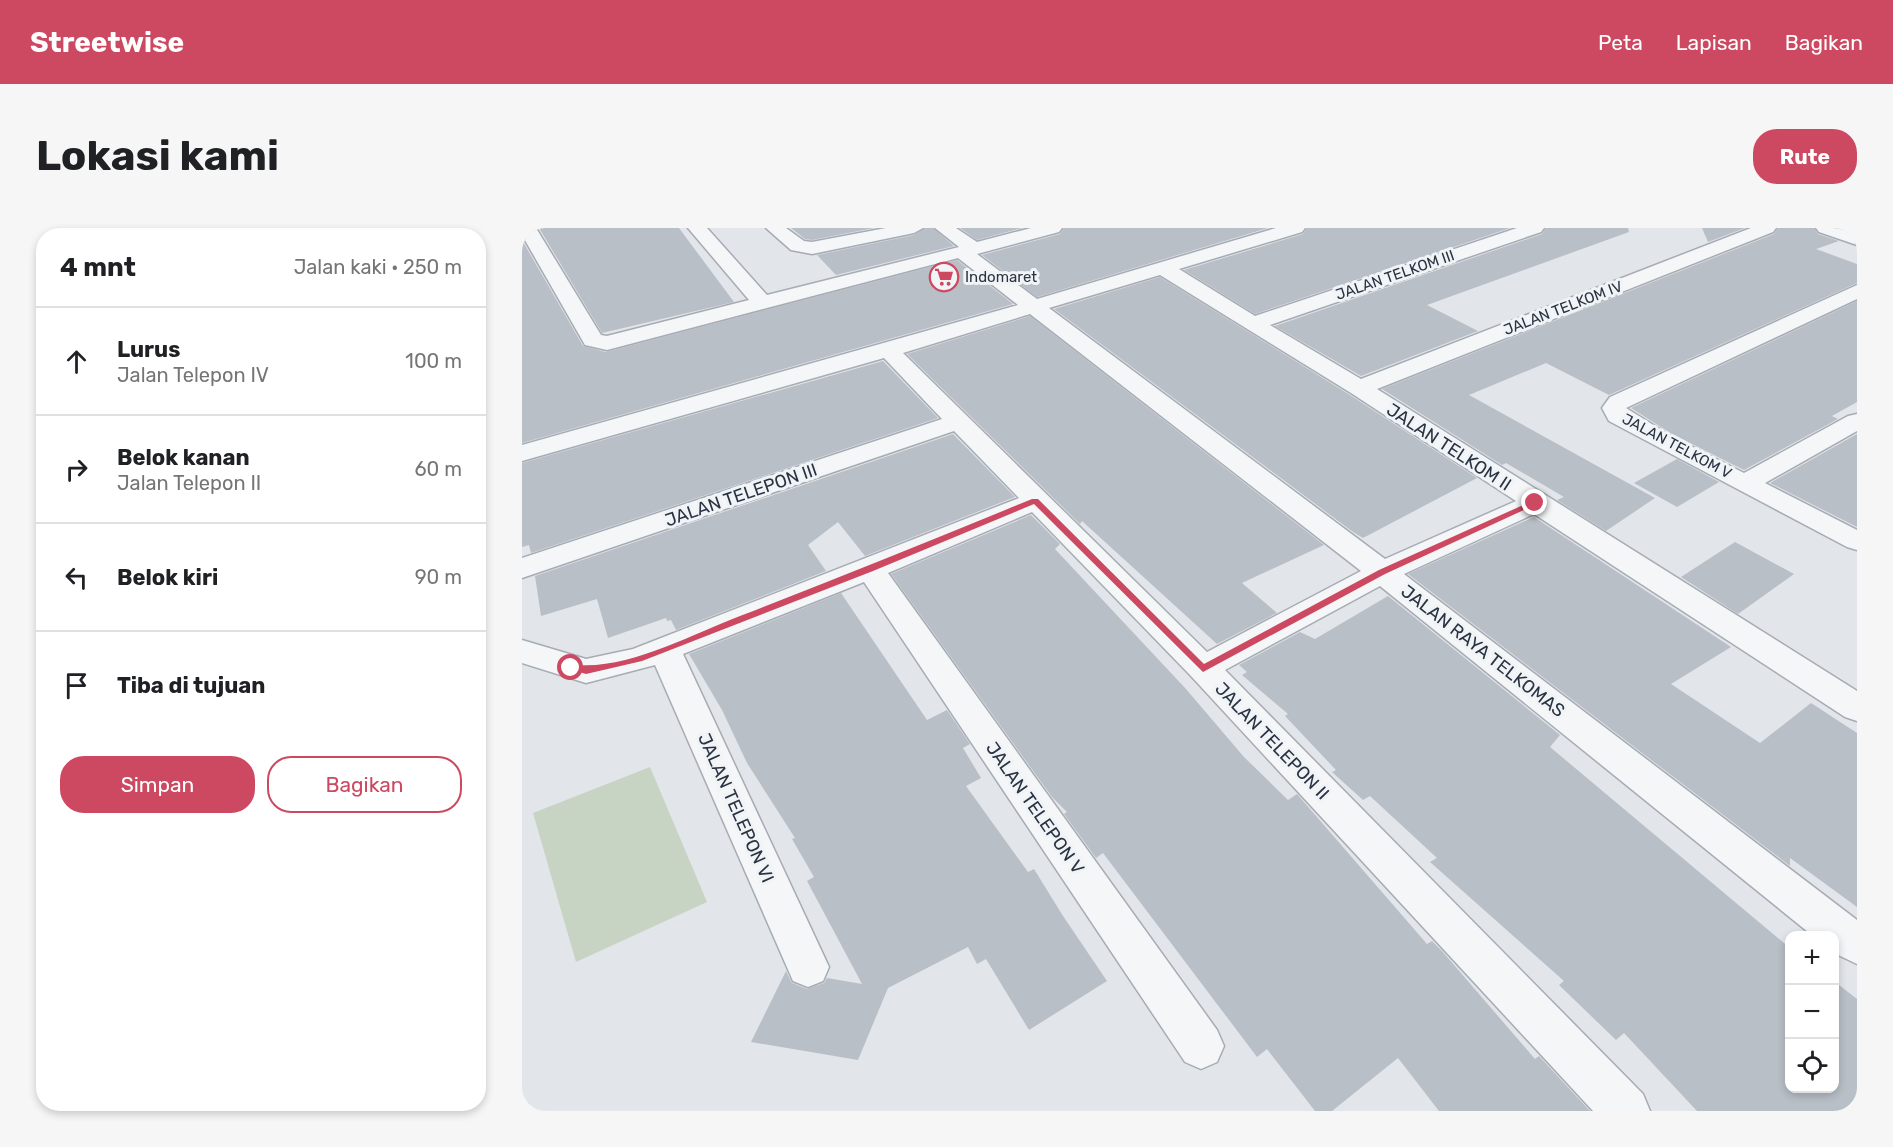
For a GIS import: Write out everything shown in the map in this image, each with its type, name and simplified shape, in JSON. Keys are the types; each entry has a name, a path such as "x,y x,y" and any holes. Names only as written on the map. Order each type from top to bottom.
{"street":[{"path":"527,228 593,340 607,343 763,303 956,237 1053,228"},
{"path":"697,228 763,303"},
{"path":"775,228 798,246 812,248 914,228"},
{"path":"522,453 888,350 1296,228"},
{"name":"JALAN TELKOM III","path":"1254,323 1535,228"},
{"name":"JALAN TELKOM IV","path":"1359,388 1767,228"},
{"path":"1825,228 1857,239"},
{"name":"JALAN RAYA TELKOMAS","path":"956,237 1035,306 1382,572 1857,945"},
{"name":"JALAN TELKOM II","path":"1161,267 1359,388 1857,708"},
{"name":"JALAN TELKOM V","path":"1857,291 1619,402 1614,408 1618,416 1644,431 1747,482 1857,541"},
{"name":"JALAN TELEPON II","path":"888,350 960,421 1035,501 1203,668 1626,1111"},
{"name":"JALAN TELEPON III","path":"522,568 960,421"},
{"path":"1747,482 1857,421"},
{"path":"522,651 571,668 586,670 610,667 664,649 870,569 1035,501"},
{"path":"1203,668 1382,572 1535,503"},
{"name":"JALAN TELEPON V","path":"870,569 1201,1046"},
{"name":"JALAN TELEPON VI","path":"664,649 808,967"}],"green space":[{"path":"650,767 707,902 576,962 533,813"}],"building":[{"path":"539,228 679,228 734,302 602,333"},
{"path":"791,228 874,228 812,240 805,239"},
{"path":"925,228 933,228 954,246 836,275 817,255 914,235"},
{"path":"960,228 1022,228 977,240"},
{"path":"1064,228 1268,228 1037,297 982,255 1060,234"},
{"path":"1307,228 1510,228 1255,314 1184,270 1303,234"},
{"path":"1546,228 1628,228 1629,232 1427,305 1478,331 1361,376 1275,326 1542,234"},
{"path":"1702,228 1745,228 1708,242"},
{"path":"1778,228 1814,228 1818,234 1839,241 1816,249 1857,264 1857,283 1609,395 1546,363 1469,395 1655,498 1606,531 1557,500 1564,497 1506,463 1502,465 1382,389 1774,234"},
{"path":"522,240 583,346 606,352 957,260 1013,304 522,443"},
{"path":"1160,277 1350,395 1477,478 1363,538 1353,532 1054,309"},
{"path":"1857,301 1857,402 1832,416 1838,419 1744,470 1672,434 1631,408"},
{"path":"1030,316 1324,545 1242,583 1277,613 1217,644 1082,521 1080,524 907,354"},
{"path":"883,361 938,418 531,553 529,545 522,547 522,463"},
{"path":"953,434 1015,497 865,556 838,522 808,545 826,571 676,630 671,620 667,621 666,618 608,638 597,599 541,616 535,576"},
{"path":"1857,434 1857,527 1770,483"},
{"path":"1677,459 1719,482 1677,507 1634,483"},
{"path":"1031,515 1060,544 1055,549 1186,689 1244,757 1288,800 1297,794 1427,944 1432,941 1442,951 1535,1059 1539,1056 1590,1111 1439,1111 1398,1058 1332,1111 1315,1111 1267,1049 1257,1057 1103,853 1096,858 1064,814 1067,812 1052,797 891,574"},
{"path":"1534,517 1731,647 1671,684 1760,743 1811,703 1857,733 1857,907 1790,858 1790,866 1408,574"},
{"path":"1735,542 1794,574 1738,614 1681,577"},
{"path":"841,593 927,720 947,710 970,744 963,748 981,778 966,786 1028,872 1034,869 1107,981 1029,1030 986,959 977,964 968,947 888,988 858,1060 751,1042 786,971 792,983 807,989 824,983 827,978 862,984 807,881 814,877 792,839 795,838 747,763 722,710 689,654"},
{"path":"1388,596 1560,735 1550,747 1785,944 1785,1093 1839,1093 1839,985 1857,999 1857,1111 1697,1111 1624,1033 1616,1040 1559,985 1564,981 1430,862 1437,858 1370,796 1363,800 1332,772 1336,770 1285,716 1288,714 1242,675 1247,672 1239,665 1300,632 1315,639"}],"place":[{"name":"Indomaret","path":"944,277"}],"route":[{"path":"571,668 586,670 610,667 639,659 870,569 1035,501 1203,668 1382,572 1535,503"}]}
